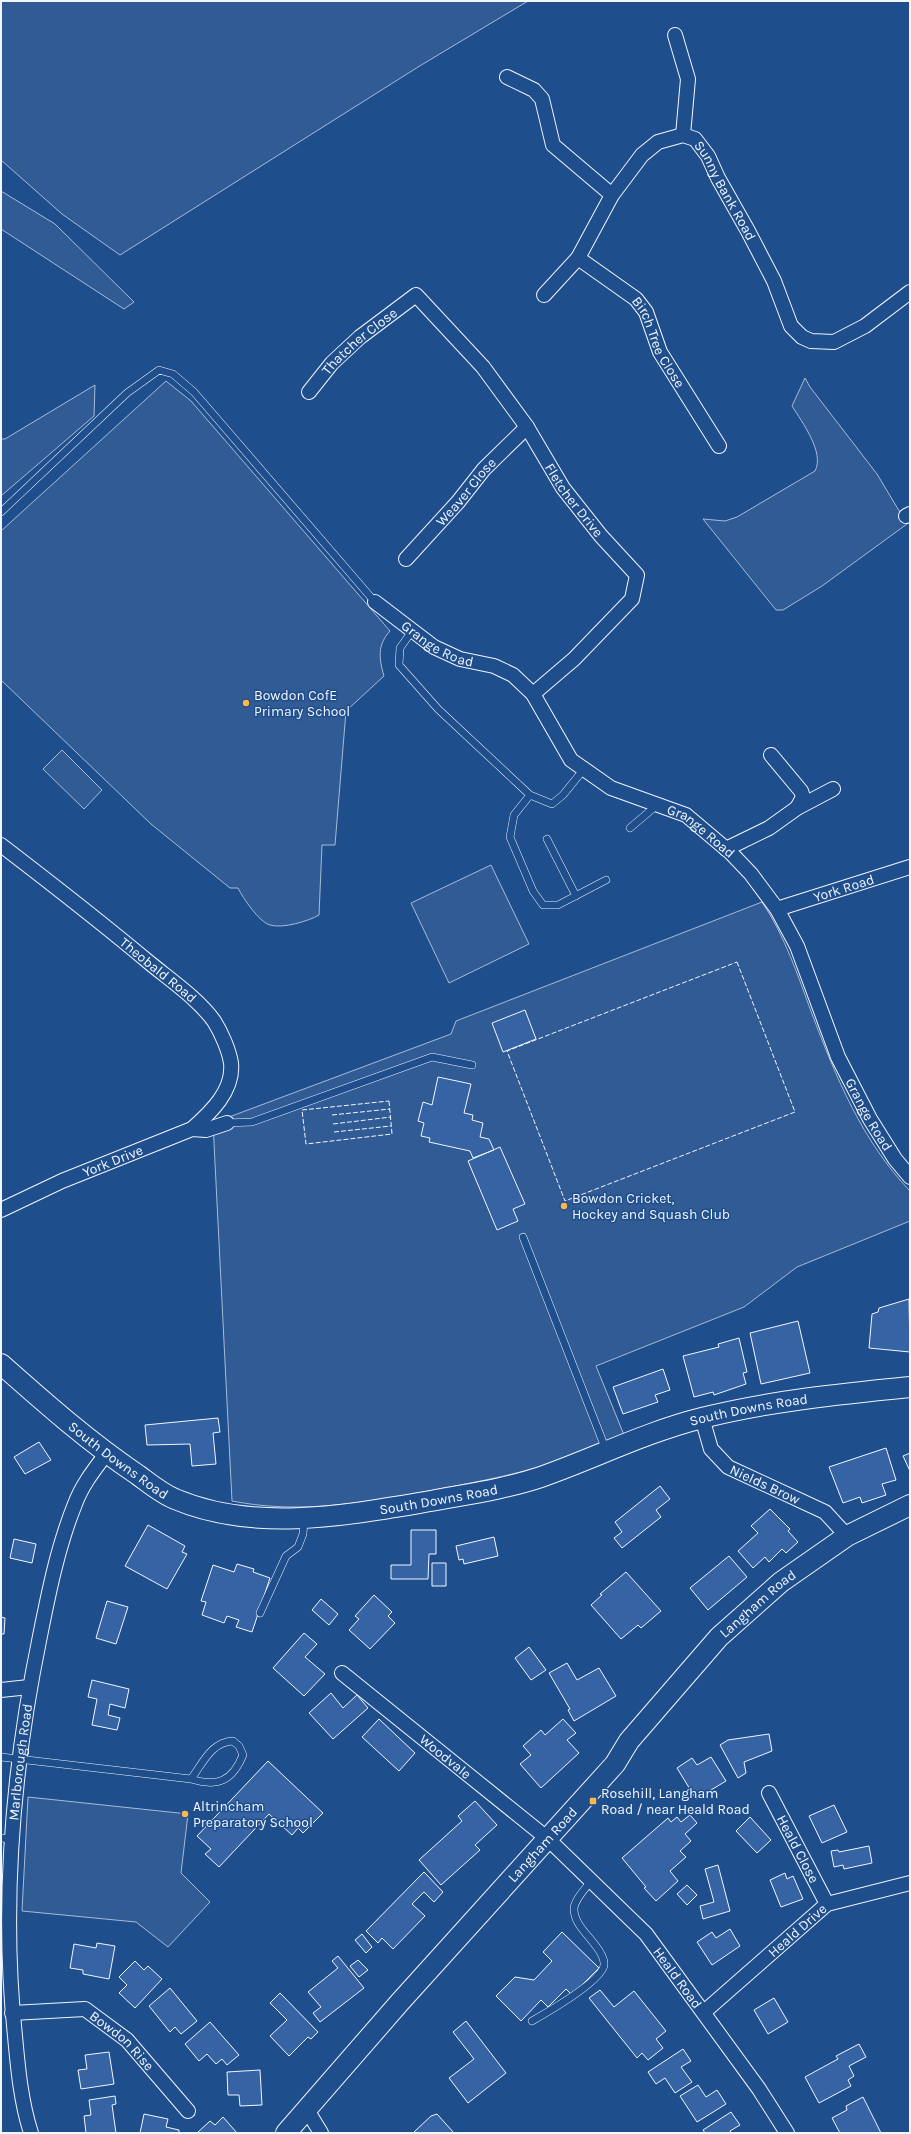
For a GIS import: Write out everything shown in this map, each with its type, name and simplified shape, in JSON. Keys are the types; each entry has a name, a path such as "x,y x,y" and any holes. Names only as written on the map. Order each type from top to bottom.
{"main road":[{"name":"South Downs Road","path":"1,1364 59,1416 106,1454 173,1499 207,1509 243,1516 305,1518 374,1510 512,1486 541,1477 607,1452 653,1432 702,1418 799,1399 910,1387"},
{"name":"Langham Road","path":"286,2133 400,2002 615,1764 629,1741 719,1637 781,1582 848,1536 910,1505"}],"street":[{"path":"675,35 688,79 683,135"},
{"path":"507,77 534,90 542,100 553,145 612,195"},
{"name":"Sunny Bank Road","path":"544,295 578,258 612,195 642,155 658,142 683,135 695,139 708,156 718,178 774,281 791,326 802,337 811,341 834,342 865,326 910,292"},
{"name":"Birch Tree Close","path":"578,258 636,299 646,312 660,352 719,446"},
{"name":"Thatcher Close","path":"309,392 332,364 360,337 416,295"},
{"name":"Fletcher Drive","path":"416,295 483,367 527,427 563,488 601,536 637,575 632,599 574,659 533,694"},
{"name":"Weaver Close","path":"406,559 458,502 484,469 527,427"},
{"name":"Grange Road","path":"375,602 434,647 460,659 494,666 513,676 533,694 571,760 611,788 686,815 726,849 751,874 777,909 797,946 838,1057 870,1119 895,1159 910,1177"},
{"path":"771,755 801,791 803,797 797,808"},
{"path":"726,849 769,828 797,808 833,789"},
{"name":"Theobald Road","path":"1,845 194,999 214,1022 224,1040 231,1064 230,1075 226,1091 214,1107 192,1129"},
{"name":"York Road","path":"777,909 910,867"},
{"name":"York Drive","path":"1,1210 62,1181 192,1129 206,1130 227,1123"},
{"name":"Nields Brow","path":"702,1418 711,1449 728,1467 825,1512 848,1536"},
{"name":"Marlborough Road","path":"31,2133 25,2116 12,2013 8,1946 6,1838 20,1759 29,1687 54,1567 72,1511 88,1477 106,1454"},
{"name":"Woodvale","path":"342,1673 548,1839"},
{"path":"1,1690 29,1687"},
{"name":"Heald Close","path":"769,1793 827,1904"},
{"name":"Heald Road","path":"548,1839 646,1934 759,2089 787,2133"},
{"name":"Heald Drive","path":"704,2012 827,1904 910,1883"},
{"name":"Bowdon Rise","path":"12,2013 85,2009 128,2040 188,2111"},
{"path":"307,2110 321,2133"}],"lane":[{"path":"1,512 127,393 158,370 173,374 194,392 375,602"},
{"path":"412,631 400,648 399,665 438,709 530,795 552,804 563,795 584,769"},
{"path":"530,795 514,815 510,837 533,891 543,905 558,905 606,880"},
{"path":"630,828 657,805"},
{"path":"547,839 576,896"},
{"path":"227,1123 252,1122 432,1058 472,1065"},
{"path":"523,1237 607,1452"},
{"path":"260,1613 286,1556 298,1547 303,1534 305,1518"},
{"path":"1,1757 191,1779 207,1784 217,1783 231,1774 239,1766 243,1755 239,1746 233,1741 223,1741 214,1748 191,1779"},
{"path":"532,2021 564,2002 597,1977 603,1969 604,1961 598,1949 579,1925 574,1909 575,1904 591,1881"}],"shaded area":[{"path":"1,1 528,1 418,67 120,255 62,214 1,160"},
{"path":"1,191 55,224 134,302 124,309 1,229"},
{"path":"805,378 810,387 877,474 907,524 822,586 783,610 776,610 703,519 725,521 737,517 815,471 817,456 815,447 792,406"},
{"name":"Bowdon CofE Primary School","path":"166,381 191,401 390,631 383,642 380,652 384,676 346,711 335,845 322,845 319,915 295,924 281,926 270,925 256,915 238,888 230,888 151,824 1,680 1,531"},
{"path":"95,385 94,416 1,496 1,439 5,439"},
{"path":"62,750 102,790 84,809 43,769"},
{"path":"491,865 529,944 449,983 411,903"},
{"name":"Bowdon Cricket, Hockey and Squash Club","path":"762,902 778,928 831,1061 852,1107 864,1130 878,1151 893,1172 910,1191 910,1221 797,1267 744,1307 596,1366 624,1435 569,1458 532,1469 479,1481 363,1502 320,1506 277,1507 232,1501 213,1123 451,1034 456,1021"},
{"path":"28,1797 188,1814 181,1873 210,1902 168,1947 136,1922 22,1911"}],"building":[{"path":"525,1010 536,1039 503,1052 492,1023"},
{"path":"438,1077 471,1084 464,1113 473,1115 472,1120 483,1123 480,1137 489,1139 494,1150 473,1158 470,1151 429,1142 430,1138 421,1136 424,1123 418,1121 423,1102 432,1105"},
{"path":"500,1147 525,1204 513,1209 518,1221 497,1230 468,1161"},
{"path":"909,1299 910,1352 869,1348 872,1314 878,1312 879,1308"},
{"path":"798,1321 810,1373 761,1384 750,1333"},
{"path":"739,1338 747,1372 743,1373 746,1384 714,1395 713,1392 694,1397 683,1356 719,1347 718,1344"},
{"path":"663,1369 670,1390 655,1395 658,1402 623,1414 613,1387"},
{"path":"218,1418 220,1432 213,1433 216,1464 192,1466 190,1444 147,1445 145,1425"},
{"path":"39,1442 51,1460 25,1474 14,1457"},
{"path":"886,1448 896,1480 882,1484 886,1495 862,1503 860,1497 843,1503 829,1467"},
{"path":"910,1453 910,1471 903,1456"},
{"path":"660,1486 670,1499 656,1510 661,1517 622,1548 614,1538 622,1532 615,1522"},
{"path":"770,1509 790,1529 788,1531 798,1542 786,1553 782,1549 769,1562 765,1557 753,1568 738,1551 758,1533 751,1526"},
{"path":"148,1525 185,1546 182,1552 187,1554 167,1589 125,1566"},
{"path":"411,1530 436,1530 436,1554 429,1554 428,1579 391,1579 391,1565 411,1565"},
{"path":"494,1537 498,1556 464,1564 463,1559 459,1560 456,1546"},
{"path":"14,1539 36,1544 32,1563 10,1558"},
{"path":"729,1556 747,1577 708,1610 690,1588"},
{"path":"432,1563 446,1563 446,1586 432,1586"},
{"path":"237,1564 254,1569 253,1572 270,1578 252,1632 236,1627 239,1620 227,1616 224,1623 202,1615 206,1602 201,1601 213,1565 234,1572"},
{"path":"626,1572 661,1611 641,1628 638,1625 621,1639 591,1605 602,1595 600,1594"},
{"path":"374,1595 392,1612 388,1616 395,1623 370,1649 349,1630 359,1619 355,1616"},
{"path":"321,1599 338,1614 329,1625 312,1610"},
{"path":"107,1601 128,1607 116,1644 96,1638"},
{"path":"1,1617 5,1618 4,1634 1,1634"},
{"path":"304,1633 317,1644 305,1657 325,1674 304,1696 273,1668"},
{"path":"529,1647 546,1670 531,1680 515,1658"},
{"path":"567,1663 577,1680 599,1668 616,1696 574,1721 568,1710 570,1709 549,1673"},
{"path":"92,1680 129,1689 125,1708 110,1704 108,1715 120,1718 117,1730 92,1725 97,1699 88,1697"},
{"path":"331,1693 343,1708 357,1695 368,1708 333,1739 309,1713"},
{"path":"379,1719 415,1753 399,1771 362,1737"},
{"path":"563,1719 576,1733 567,1740 579,1753 541,1788 520,1764 531,1755 523,1746 541,1730 545,1735"},
{"path":"769,1734 772,1751 744,1762 746,1773 738,1778 720,1745 728,1740"},
{"path":"711,1757 726,1781 696,1799 677,1768 692,1758 697,1765"},
{"path":"268,1761 323,1813 303,1833 298,1828 292,1835 269,1814 219,1867 205,1854 211,1849 197,1836"},
{"path":"475,1801 497,1825 475,1845 480,1850 441,1885 419,1860 462,1821 458,1816"},
{"path":"834,1805 847,1832 822,1843 809,1816"},
{"path":"690,1815 697,1823 685,1834 691,1841 680,1851 686,1857 670,1871 678,1881 656,1901 644,1888 646,1887 622,1858 668,1818 671,1822 677,1817 681,1822"},
{"path":"750,1817 771,1840 757,1853 736,1831"},
{"path":"869,1846 872,1863 844,1869 843,1865 834,1867 831,1851 838,1850 839,1852"},
{"path":"718,1865 730,1911 703,1919 700,1906 714,1902 705,1869"},
{"path":"424,1872 443,1892 434,1902 424,1892 412,1904 425,1916 393,1949 382,1938 378,1943 366,1931"},
{"path":"785,1873 787,1879 793,1876 803,1899 781,1907 770,1880"},
{"path":"687,1885 697,1895 687,1905 677,1894"},
{"path":"730,1929 740,1946 712,1965 697,1942 712,1932 716,1938"},
{"path":"562,1932 599,1968 572,1995 566,1989 548,2007 541,2000 521,2021 496,1996 515,1977 534,1980 552,1961 543,1952"},
{"path":"362,1934 372,1947 366,1953 355,1940"},
{"path":"97,1943 115,1946 109,1979 83,1974 83,1970 70,1968 74,1944 96,1948"},
{"path":"338,1956 364,1988 320,2022 313,2013 321,2007 308,1992 338,1968 332,1961"},
{"path":"358,1960 368,1970 359,1977 350,1966"},
{"path":"135,1961 144,1970 148,1966 162,1979 135,2008 119,1993 127,1985 119,1977"},
{"path":"170,1988 197,2021 181,2034 175,2027 170,2032 149,2006"},
{"path":"600,1990 614,2007 634,1991 666,2031 656,2039 663,2048 648,2060 642,2053 637,2058 589,1998"},
{"path":"280,1993 318,2032 311,2039 308,2037 289,2056 270,2036 287,2020 270,2003"},
{"path":"774,1998 788,2022 768,2034 754,2010"},
{"path":"466,2021 506,2073 468,2103 449,2078 474,2059 453,2032"},
{"path":"210,2022 239,2055 227,2065 222,2059 216,2064 207,2054 199,2061 185,2044"},
{"path":"859,2044 866,2057 849,2066 854,2076 848,2080 851,2086 819,2103 805,2077 838,2059 836,2056"},
{"path":"683,2049 691,2061 681,2067 692,2082 675,2093 665,2078 656,2084 648,2072"},
{"path":"109,2052 114,2084 81,2089 78,2070 87,2069 85,2055"},
{"path":"260,2070 262,2105 240,2106 239,2095 228,2095 227,2072"},
{"path":"698,2085 706,2097 717,2090 726,2104 697,2122 680,2096"},
{"path":"115,2096 116,2104 112,2105 116,2133 86,2133 84,2116 91,2115 89,2100"},
{"path":"863,2097 881,2133 840,2133 832,2118 847,2110 846,2106"},
{"path":"731,2112 740,2125 730,2131 731,2133 705,2133 703,2130"},
{"path":"144,2114 168,2119 166,2127 179,2130 179,2133 140,2133"},
{"path":"437,2114 454,2133 413,2133 431,2116"},
{"path":"223,2117 237,2133 197,2133 210,2121 215,2125"}],"fence":[{"path":"737,962 795,1112 565,1201 507,1051 737,962"},
{"path":"389,1101 392,1134 306,1144 302,1110 389,1101"},
{"path":"332,1115 390,1109"},
{"path":"333,1124 391,1117"},
{"path":"334,1132 391,1126"}],"place":[{"name":"Bowdon CofE Primary School","path":"246,703"},
{"name":"Bowdon Cricket, Hockey and Squash Club","path":"564,1206"},
{"name":"Rosehill, Langham Road / near Heald Road","path":"593,1801"},
{"name":"Altrincham Preparatory School","path":"185,1814"}]}
